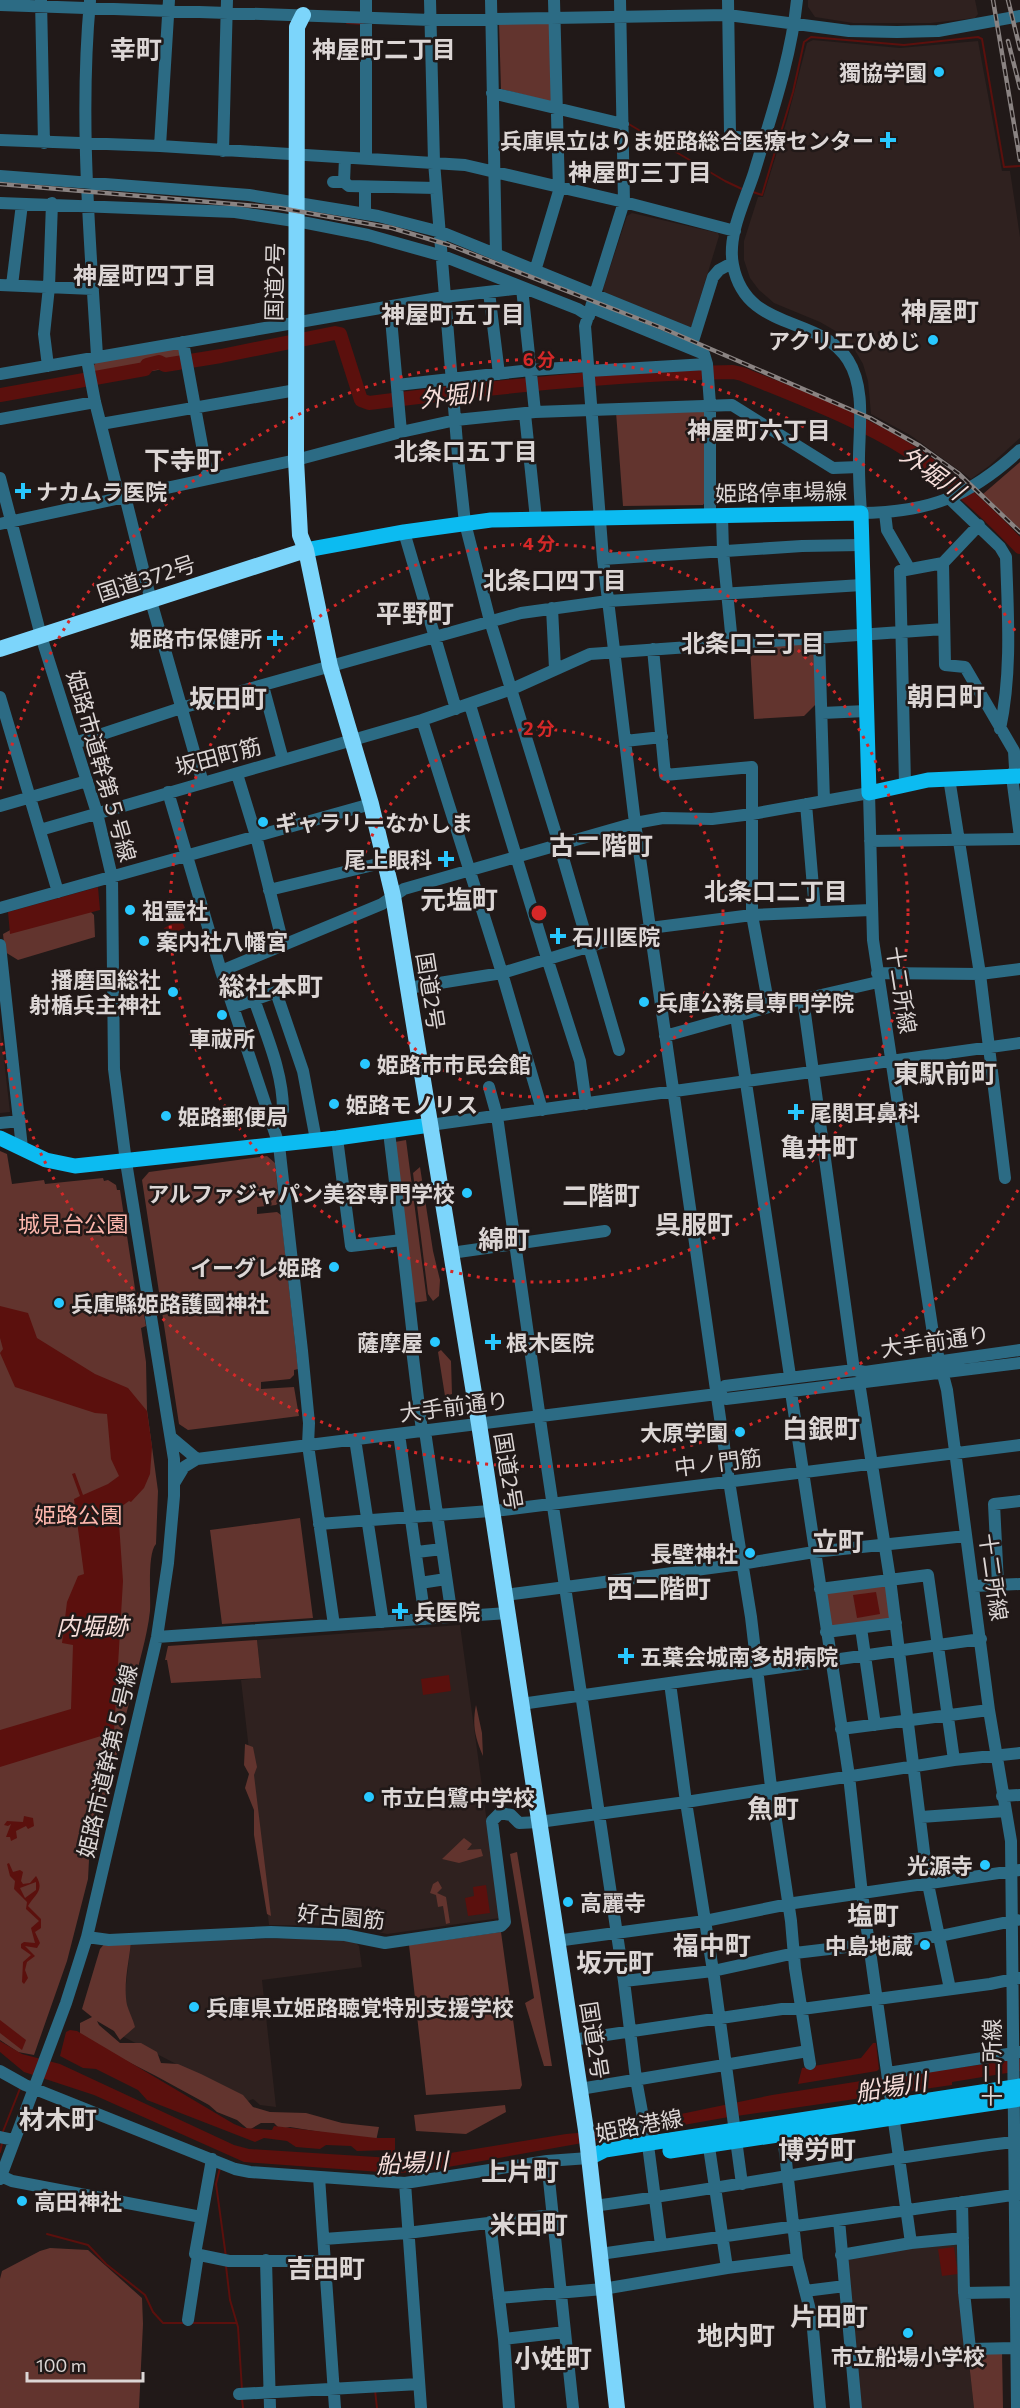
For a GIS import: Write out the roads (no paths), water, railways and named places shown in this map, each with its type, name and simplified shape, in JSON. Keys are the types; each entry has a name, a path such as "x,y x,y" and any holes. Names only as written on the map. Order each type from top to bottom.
{"highway":[{"name":"国道2号","path":"303,8 297,27 302,156 300,535 306,550 330,666 371,804 393,896 479,1424 580,2089 617,2408"},
{"name":"国道2号","path":"300,459 296,390 301,321"},
{"name":"国道372号","path":"0,649 306,550"}],"main road":[{"name":"姫路停車場線","path":"306,550 404,532 491,520 861,513 869,793"},
{"path":"869,793 905,784 949,778 1016,776"},
{"path":"0,1138 46,1160 66,1165 126,1162 430,1125"},
{"name":"姫路港線","path":"587,2144 605,2151 1015,2089"},
{"name":"姫路港線","path":"647,2145 708,2147 735,2131 783,2135 893,2106"}],"street":[{"path":"366,0 366,159"},
{"path":"430,0 434,162 465,523 490,621 559,844 619,1050"},
{"path":"491,0 494,172 499,256 495,276"},
{"path":"535,271 559,187 554,0"},
{"path":"580,2089 724,2064 809,2057 771,1787 751,1617 741,1564 635,823 599,518 585,326 597,294 624,202 620,0"},
{"path":"728,0 730,133 732,136 763,142"},
{"path":"797,0 795,24 763,142 735,231 732,263 736,277 749,300 777,319 833,344 847,359 856,380 861,513 909,510 950,499 988,478 1020,450"},
{"path":"0,5 40,3 303,8 366,17 430,20 728,15 849,31 897,32 938,31 1020,16"},
{"path":"40,3 44,143"},
{"path":"90,4 84,91 84,145 93,289 92,358 95,402 203,783"},
{"path":"160,146 168,5"},
{"path":"223,151 227,6"},
{"path":"492,93 623,124"},
{"path":"0,140 84,145 160,146 434,162 494,172 735,231"},
{"path":"345,158 339,182 349,186 436,188"},
{"path":"0,176 249,195 365,213 441,232 694,335"},
{"path":"365,187 365,213"},
{"path":"0,202 235,212 368,235 442,256 578,309 704,354 710,404 716,516 723,551 732,643"},
{"path":"48,366 44,334 49,287 52,203"},
{"path":"22,204 6,285 93,289"},
{"path":"690,348 713,277 719,270 732,263"},
{"path":"0,374 444,297 522,288"},
{"path":"522,288 532,381 530,413 536,519"},
{"path":"489,292 499,374"},
{"path":"390,307 401,432"},
{"path":"183,342 208,478"},
{"path":"397,385 452,389 499,374 532,381 588,369 707,364"},
{"path":"101,424 296,390"},
{"path":"0,418 95,402"},
{"path":"6,523 300,459 456,420 530,413 710,404 732,405 833,468 859,467"},
{"name":"姫路市道幹第５号線","path":"0,478 6,523 97,813 112,877 114,1069 126,1162 172,1438 175,1483 168,1563 157,1637 87,1937 36,2084 0,2177"},
{"path":"950,499 1003,551 1012,569 1012,673 1000,729"},
{"path":"885,513 886,530 909,568"},
{"path":"905,784 900,571 943,563 979,525"},
{"path":"404,532 456,709"},
{"path":"603,559 861,545"},
{"path":"870,841 1020,838 1014,751 965,667 945,665 943,563"},
{"path":"75,743 181,708 490,621 552,608 608,601 726,592 862,585"},
{"path":"552,608 555,669"},
{"name":"坂田町筋","path":"40,830 168,792 352,742 470,705 590,654 944,629"},
{"path":"819,639 824,801"},
{"path":"653,649 665,775 752,767 752,915 769,1007"},
{"path":"264,686 283,760"},
{"path":"0,697 58,892"},
{"path":"470,705 580,1061 586,1104"},
{"path":"822,714 866,711"},
{"path":"422,720 502,973 542,1110"},
{"path":"625,741 662,737"},
{"path":"237,774 256,836 283,944"},
{"path":"949,778 980,974 1005,1178"},
{"path":"0,806 87,782"},
{"path":"168,792 221,971 279,1145 309,1423 308,1445 334,1625"},
{"path":"221,971 382,904 404,889 635,823 682,817 712,819 752,814 869,793"},
{"name":"十二所線","path":"869,793 871,910 878,977 934,1340 941,1367 955,1454 989,1710 1016,1871 1017,2292 1015,2348 1017,2408"},
{"path":"0,908 371,804"},
{"path":"806,804 815,911"},
{"path":"269,890 386,862"},
{"path":"408,988 502,973 650,928 752,915 871,910"},
{"path":"0,945 22,1148"},
{"path":"665,1036 878,977 980,974 1020,969"},
{"path":"234,1007 276,992 303,1071 316,1140"},
{"path":"254,999 276,1064 283,1093 283,1110 269,1115"},
{"path":"803,999 854,1370"},
{"path":"736,1016 789,1376"},
{"path":"430,1125 1020,1043"},
{"path":"489,1087 497,1116 661,2245"},
{"path":"0,1123 20,1121"},
{"path":"389,1131 413,1337 411,1341 452,1617"},
{"path":"337,1138 351,1246 402,1239"},
{"path":"451,1253 605,1231"},
{"name":"大手前通り","path":"197,1459 717,1394 726,1399 791,1392 941,1367 1020,1350"},
{"name":"大手前通り","path":"717,1394 725,1386 789,1376 854,1370 865,1372 1020,1364"},
{"path":"859,1382 900,1650 928,1884 950,1989"},
{"path":"791,1392 849,1776 862,1894 911,2243"},
{"path":"399,1434 425,1619"},
{"path":"172,1438 197,1459 184,1467 175,1483"},
{"path":"355,1439 383,1622"},
{"name":"中ノ門筋","path":"318,1524 492,1511 1020,1445"},
{"path":"998,1584 994,1504 1020,1501"},
{"path":"505,1595 741,1564 814,1552 966,1536"},
{"path":"417,1552 442,1549"},
{"path":"820,1589 890,1578 928,1575 954,1760"},
{"path":"420,1583 446,1579"},
{"path":"974,1586 1020,1584"},
{"path":"157,1637 508,1613"},
{"path":"826,1632 896,1623"},
{"path":"861,1628 875,1725"},
{"path":"522,1704 981,1639"},
{"path":"670,1683 742,2184"},
{"path":"842,1729 989,1710"},
{"path":"539,1821 686,1802 954,1760 1020,1753"},
{"path":"1002,1796 1020,1795"},
{"path":"921,1817 1005,1811"},
{"name":"好古園筋","path":"87,1937 109,1940 271,1932 345,1935 385,1943 501,1926 505,1922 492,1821 495,1815 505,1812 519,1823 539,1821"},
{"path":"556,1941 705,1921 789,1905 1016,1871"},
{"path":"624,1981 713,1971 795,1953 940,1936 1017,1921"},
{"path":"572,2040 783,2009 802,2009 990,1984 1016,1978"},
{"path":"888,2073 1016,2052"},
{"path":"0,2071 220,2162 250,2172 405,2182 547,2161 587,2144"},
{"path":"783,2135 797,2259 812,2318 820,2408"},
{"path":"0,2137 14,2140"},
{"path":"594,2206 1015,2140"},
{"path":"708,2147 726,2268"},
{"path":"547,2161 573,2408"},
{"path":"188,2320 201,2217 220,2162"},
{"path":"0,2177 201,2217"},
{"path":"319,2177 335,2408"},
{"path":"405,2182 421,2408"},
{"path":"600,2254 794,2228 1017,2194"},
{"path":"962,2202 964,2292 970,2349 1015,2348"},
{"path":"324,2239 407,2233 552,2215"},
{"path":"839,2220 856,2408"},
{"path":"490,2222 504,2338 508,2408"},
{"path":"841,2255 911,2243 963,2238"},
{"path":"198,2255 226,2261 326,2261"},
{"path":"499,2298 603,2289 726,2268 797,2259"},
{"path":"266,2260 270,2408"},
{"path":"805,2291 845,2286"},
{"path":"964,2292 1017,2292"},
{"path":"504,2338 565,2332"},
{"path":"239,2394 419,2384"}],"water":[{"path":"98,887 100,910 10,934 8,912"},
{"path":"181,919 185,928 167,936 164,928"},
{"name":"内堀跡","path":"0,1306 28,1313 37,1338 95,1374 128,1388 147,1411 152,1447 150,1474 144,1488 131,1502 129,1501 118,1509 123,1581 114,1732 0,1767 0,1730 71,1709 73,1645 62,1643 67,1602 78,1576 84,1574 74,1499 80,1496 72,1474 75,1473 83,1495 108,1484 119,1476 111,1459 107,1414 95,1413 15,1387 0,1353 3,1349 0,1338"},
{"path":"876,1592 880,1614 857,1618 853,1595"},
{"path":"449,1675 451,1691 423,1695 421,1679"},
{"path":"24,1816 33,1818 34,1826 28,1829 26,1826 16,1831 17,1838 11,1841 10,1837 6,1837 11,1824 4,1825 7,1821 23,1822"},
{"path":"9,1863 13,1872 20,1870 23,1872 21,1881 23,1884 30,1883 36,1876 40,1885 28,1906 41,1919 41,1928 35,1932 40,1943 37,1948 25,1946 35,1956 27,1962 25,1970 28,1978 24,1984 22,1982 23,1962 31,1955 21,1948 21,1944 35,1943 31,1928 39,1921 26,1909 27,1902 14,1889 15,1881 10,1876 7,1864","holes":["36,1882 36,1890 25,1898 20,1888"]},
{"path":"486,1885 490,1913 468,1916 465,1898 474,1896 473,1887"},
{"path":"0,2020 26,2040 22,2050 0,2033"},
{"name":"船場川","path":"77,2031 244,2128 272,2130 274,2126 376,2138 395,2138 395,2159 438,2155 566,2134 599,2131 772,2095 950,2067 950,2069 1020,2059 1020,2071 952,2082 952,2085 723,2118 420,2172 394,2173 244,2162 94,2095 24,2072 0,2052 0,2041 22,2054 60,2064 234,2145 249,2149 392,2158 391,2150 357,2151 351,2146 326,2145 320,2149 296,2147 287,2141 264,2138 255,2142 147,2100 138,2090 96,2069 83,2068 60,2056 66,2032"},
{"path":"873,2043 876,2043 879,2069 877,2071 798,2084 802,2068 861,2058"},
{"path":"954,2247 958,2274 942,2276 938,2249"}],"waterway":[{"path":"347,23 363,24"},
{"path":"753,192 762,195 793,92 804,42 811,37 904,45 978,37 982,39 1004,167 1020,166"},
{"path":"627,123 744,190"},
{"name":"外堀川","path":"0,395 145,369 147,365 159,362 165,365 221,356 335,333 340,334 361,400 369,403 596,379 733,372 827,409 909,451 968,496 1020,547"},
{"path":"2,2134 21,2086"},
{"path":"0,2152 2,2143"},
{"path":"220,2168 216,2184 226,2257"},
{"path":"47,2234 88,2245 106,2264 145,2295 153,2312 163,2323 183,2323"},
{"path":"226,2266 230,2300 238,2327 242,2390"},
{"path":"192,2323 237,2323"},
{"path":"375,2390 377,2408"},
{"path":"242,2399 243,2408"}],"railway":[{"path":"993,0 1020,160"},
{"path":"1008,0 1020,49"},
{"path":"1008,41 1020,88"},
{"path":"0,184 280,208 392,228 449,245 662,328 870,418 920,446 958,473 1020,532"}],"place":[{"name":"獨協学園","path":"939,72"},
{"name":"兵庫県立はりま姫路総合医療センター","path":"888,140"},
{"name":"アクリエひめじ","path":"933,340"},
{"name":"ナカムラ医院","path":"23,491"},
{"name":"姫路市保健所","path":"275,638"},
{"name":"ギャラリーなかしま","path":"263,822"},
{"name":"尾上眼科","path":"446,859"},
{"name":"祖霊社","path":"130,910"},
{"name":"石川医院","path":"558,936"},
{"name":"案内社八幡宮","path":"144,941"},
{"name":"播磨国総社 射楯兵主神社","path":"173,992"},
{"name":"兵庫公務員専門学院","path":"644,1002"},
{"name":"車祓所","path":"222,1015"},
{"name":"姫路市市民会館","path":"365,1064"},
{"name":"姫路モノリス","path":"334,1104"},
{"name":"尾関耳鼻科","path":"796,1112"},
{"name":"姫路郵便局","path":"166,1116"},
{"name":"アルファジャパン美容専門学校","path":"467,1193"},
{"name":"イーグレ姫路","path":"334,1267"},
{"name":"兵庫縣姫路護國神社","path":"59,1303"},
{"name":"薩摩屋","path":"435,1342"},
{"name":"根木医院","path":"493,1342"},
{"name":"大原学園","path":"740,1432"},
{"name":"長壁神社","path":"750,1553"},
{"name":"兵医院","path":"400,1611"},
{"name":"五葉会城南多胡病院","path":"626,1656"},
{"name":"市立白鷺中学校","path":"369,1797"},
{"name":"光源寺","path":"985,1865"},
{"name":"高麗寺","path":"568,1902"},
{"name":"中島地蔵","path":"925,1945"},
{"name":"兵庫県立姫路聴覚特別支援学校","path":"194,2007"},
{"name":"高田神社","path":"22,2201"},
{"name":"市立船場小学校","path":"908,2333"}],"district":[{"name":"幸町","path":"136,48"},
{"name":"神屋町二丁目","path":"384,48"},
{"name":"神屋町三丁目","path":"640,171"},
{"name":"神屋町四丁目","path":"145,274"},
{"name":"神屋町","path":"940,310"},
{"name":"神屋町五丁目","path":"453,313"},
{"name":"神屋町六丁目","path":"759,429"},
{"name":"北条口五丁目","path":"466,450"},
{"name":"下寺町","path":"183,459"},
{"name":"北条口四丁目","path":"555,579"},
{"name":"平野町","path":"415,612"},
{"name":"北条口三丁目","path":"753,642"},
{"name":"朝日町","path":"946,695"},
{"name":"坂田町","path":"228,697"},
{"name":"古二階町","path":"601,844"},
{"name":"北条口二丁目","path":"776,890"},
{"name":"元塩町","path":"459,898"},
{"name":"総社本町","path":"271,985"},
{"name":"東駅前町","path":"945,1072"},
{"name":"亀井町","path":"819,1146"},
{"name":"二階町","path":"601,1194"},
{"name":"呉服町","path":"694,1223"},
{"name":"綿町","path":"504,1238"},
{"name":"白銀町","path":"821,1427"},
{"name":"立町","path":"838,1540"},
{"name":"西二階町","path":"659,1587"},
{"name":"魚町","path":"773,1807"},
{"name":"塩町","path":"873,1914"},
{"name":"福中町","path":"712,1944"},
{"name":"坂元町","path":"615,1961"},
{"name":"材木町","path":"58,2118"},
{"name":"博労町","path":"817,2148"},
{"name":"上片町","path":"520,2170"},
{"name":"米田町","path":"529,2223"},
{"name":"吉田町","path":"326,2267"},
{"name":"片田町","path":"829,2315"},
{"name":"地内町","path":"736,2334"},
{"name":"小姓町","path":"553,2357"}],"park label":[{"name":"城見台公園","path":"73,1223"},
{"name":"姫路公園","path":"78,1514"}]}
